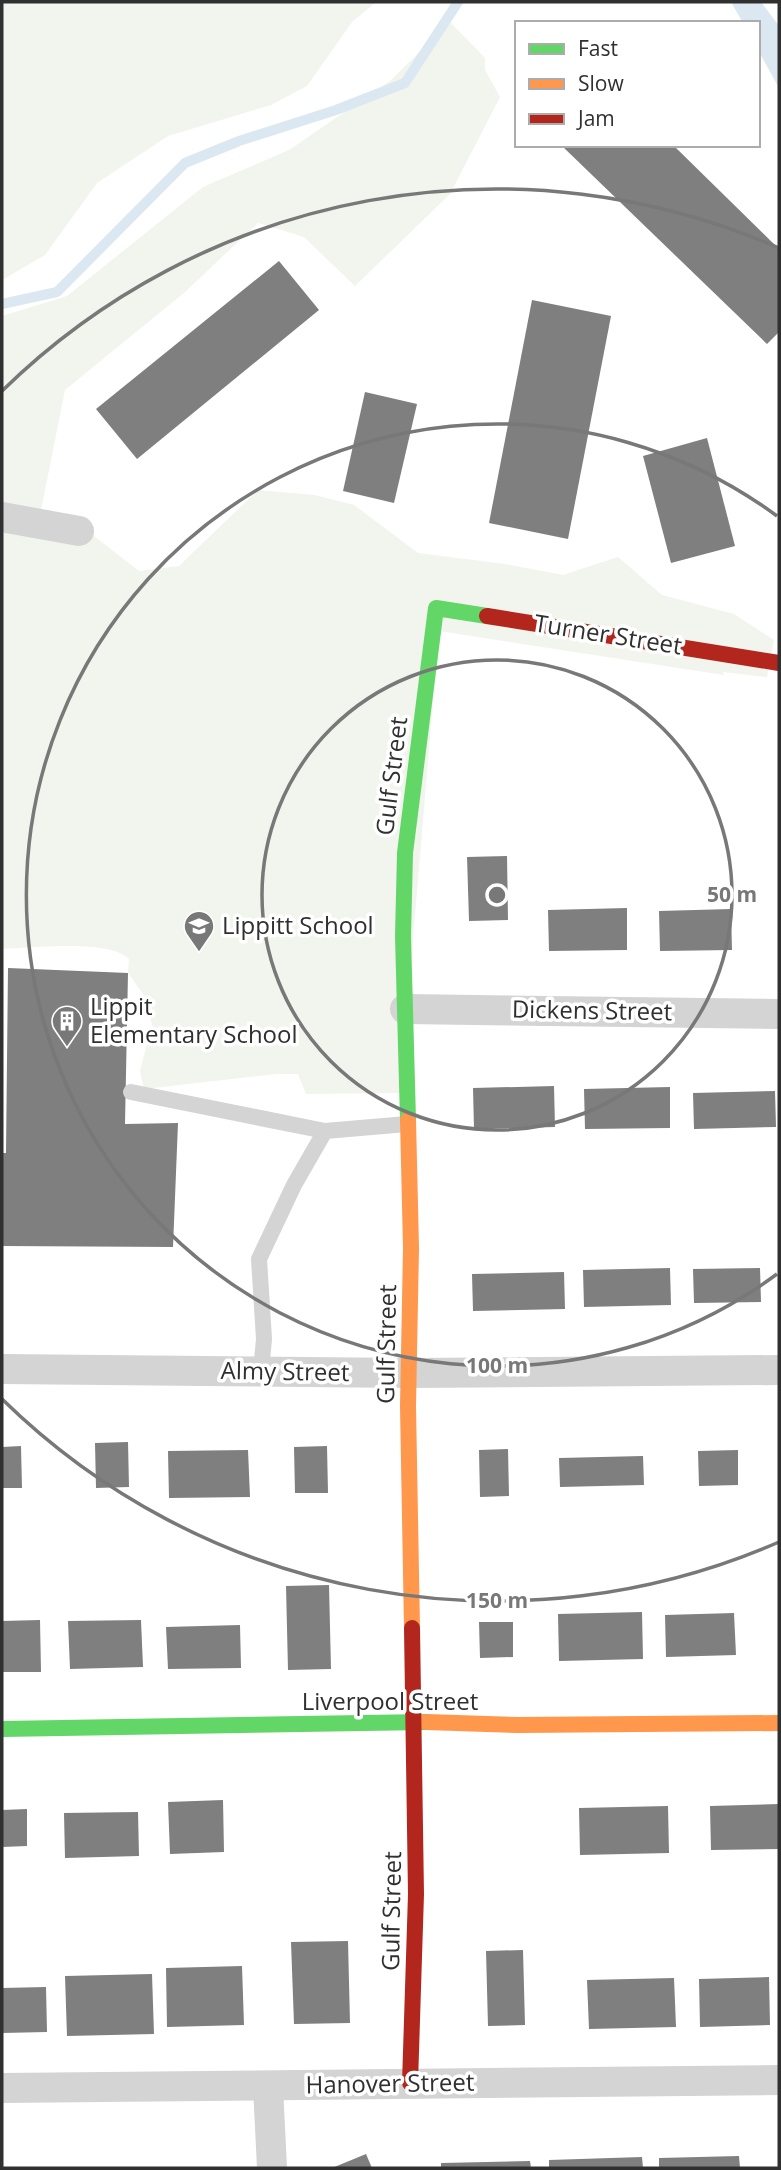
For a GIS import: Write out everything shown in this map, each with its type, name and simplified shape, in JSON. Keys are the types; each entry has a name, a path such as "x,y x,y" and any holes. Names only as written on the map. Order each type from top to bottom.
{"street":[{"path":"2,517 79,531"},
{"name":"Turner Street","path":"436,608 779,663"},
{"name":"Gulf Street","path":"410,2083 416,1894 408,1406 411,1248 403,936 405,853 436,608"},
{"name":"Dickens Street","path":"405,1009 779,1014"},
{"name":"Almy Street","path":"2,1369 410,1373 779,1370"},
{"name":"Liverpool Street","path":"2,1729 414,1722 517,1725 779,1723"},
{"name":"Hanover Street","path":"2,2088 779,2080"},
{"path":"268,2087 272,2168"}],"lane":[{"path":"131,1092 325,1131 407,1124"},
{"path":"261,1371 264,1339 259,1259 294,1185 325,1131"}],"shaded area":[{"path":"2,2 376,2 352,22 307,86 271,105 168,136 97,183 45,255 2,280"},
{"path":"731,2 761,2 779,26 779,88 760,54 760,21 742,21"},
{"name":"Lippitt School","path":"450,22 485,58 485,70 500,97 450,194 355,286 304,237 258,223 185,292 65,390 39,520 85,529 139,571 179,566 258,490 314,495 354,505 418,553 505,564 563,575 618,557 662,595 734,614 774,640 767,677 723,672 724,675 439,631 400,1093 306,1094 298,1074 276,1074 144,1089 140,1071 152,1025 146,998 128,973 129,959 119,953 88,947 2,949 2,316 67,296 203,187 289,150 390,81"}],"building":[{"path":"563,147 675,147 779,249 779,332 767,344"},
{"path":"279,261 319,310 137,459 96,409"},
{"path":"532,300 611,316 568,539 489,523"},
{"path":"365,392 417,404 394,503 343,491"},
{"path":"707,438 735,546 671,563 643,456"},
{"path":"507,856 508,920 469,921 467,857"},
{"path":"627,908 627,950 549,951 548,910"},
{"path":"731,909 732,950 660,951 659,911"},
{"name":"Lippit Elementary School","path":"8,968 128,973 125,1124 178,1123 173,1247 2,1246"},
{"path":"554,1086 555,1127 474,1129 473,1088"},
{"path":"670,1087 670,1128 585,1129 584,1089"},
{"path":"775,1091 776,1127 694,1129 693,1093"},
{"path":"670,1268 671,1305 584,1307 583,1270"},
{"path":"760,1268 761,1302 694,1303 693,1269"},
{"path":"564,1272 565,1309 473,1311 472,1274"},
{"path":"128,1442 129,1487 96,1488 95,1443"},
{"path":"21,1446 22,1488 2,1488 2,1447"},
{"path":"327,1446 328,1493 295,1493 294,1447"},
{"path":"508,1449 509,1496 480,1497 479,1450"},
{"path":"248,1450 250,1497 169,1498 168,1451"},
{"path":"738,1450 738,1485 699,1486 698,1451"},
{"path":"643,1456 644,1485 560,1487 559,1458"},
{"path":"329,1585 331,1669 288,1670 286,1586"},
{"path":"642,1612 643,1659 559,1661 558,1614"},
{"path":"734,1613 736,1655 666,1657 665,1615"},
{"path":"40,1620 41,1672 2,1672 2,1621"},
{"path":"141,1620 143,1667 70,1669 68,1621"},
{"path":"479,1622 513,1622 513,1657 480,1658"},
{"path":"240,1625 241,1668 168,1669 166,1627"},
{"path":"223,1800 224,1852 170,1854 168,1802"},
{"path":"779,1804 779,1849 711,1850 710,1806"},
{"path":"668,1806 669,1853 580,1855 579,1808"},
{"path":"27,1809 27,1846 2,1847 2,1810"},
{"path":"138,1812 139,1856 65,1858 64,1813"},
{"path":"348,1941 350,2023 294,2024 291,1942"},
{"path":"523,1950 525,2025 488,2026 486,1951"},
{"path":"242,1966 244,2025 167,2027 166,1968"},
{"path":"152,1974 154,2034 67,2036 65,1976"},
{"path":"769,1977 770,2025 700,2027 699,1979"},
{"path":"674,1978 676,2027 589,2029 587,1980"},
{"path":"46,1987 47,2032 2,2033 2,1988"},
{"path":"366,2154 372,2168 332,2168"},
{"path":"739,2156 740,2168 659,2168 659,2158"},
{"path":"642,2157 643,2168 549,2168 549,2160"},
{"path":"530,2161 531,2168 441,2168 441,2163"}],"waterway":[{"path":"2,304 57,292 185,163 239,141 336,110 405,83 458,2"}],"traffic: fast":[{"path":"408,1120 403,936 405,853 436,608 487,616"},
{"path":"2,1729 426,1722"}],"traffic: slow":[{"path":"408,1120 411,1248 408,1406 412,1628"},
{"path":"426,1722 517,1725 779,1723"}],"traffic: jam":[{"path":"487,616 779,663"},
{"path":"410,2083 416,1894 412,1628"}],"place":[{"name":"Lippitt School","path":"199,953"},
{"name":"Lippit Elementary School","path":"67,1048"}]}
